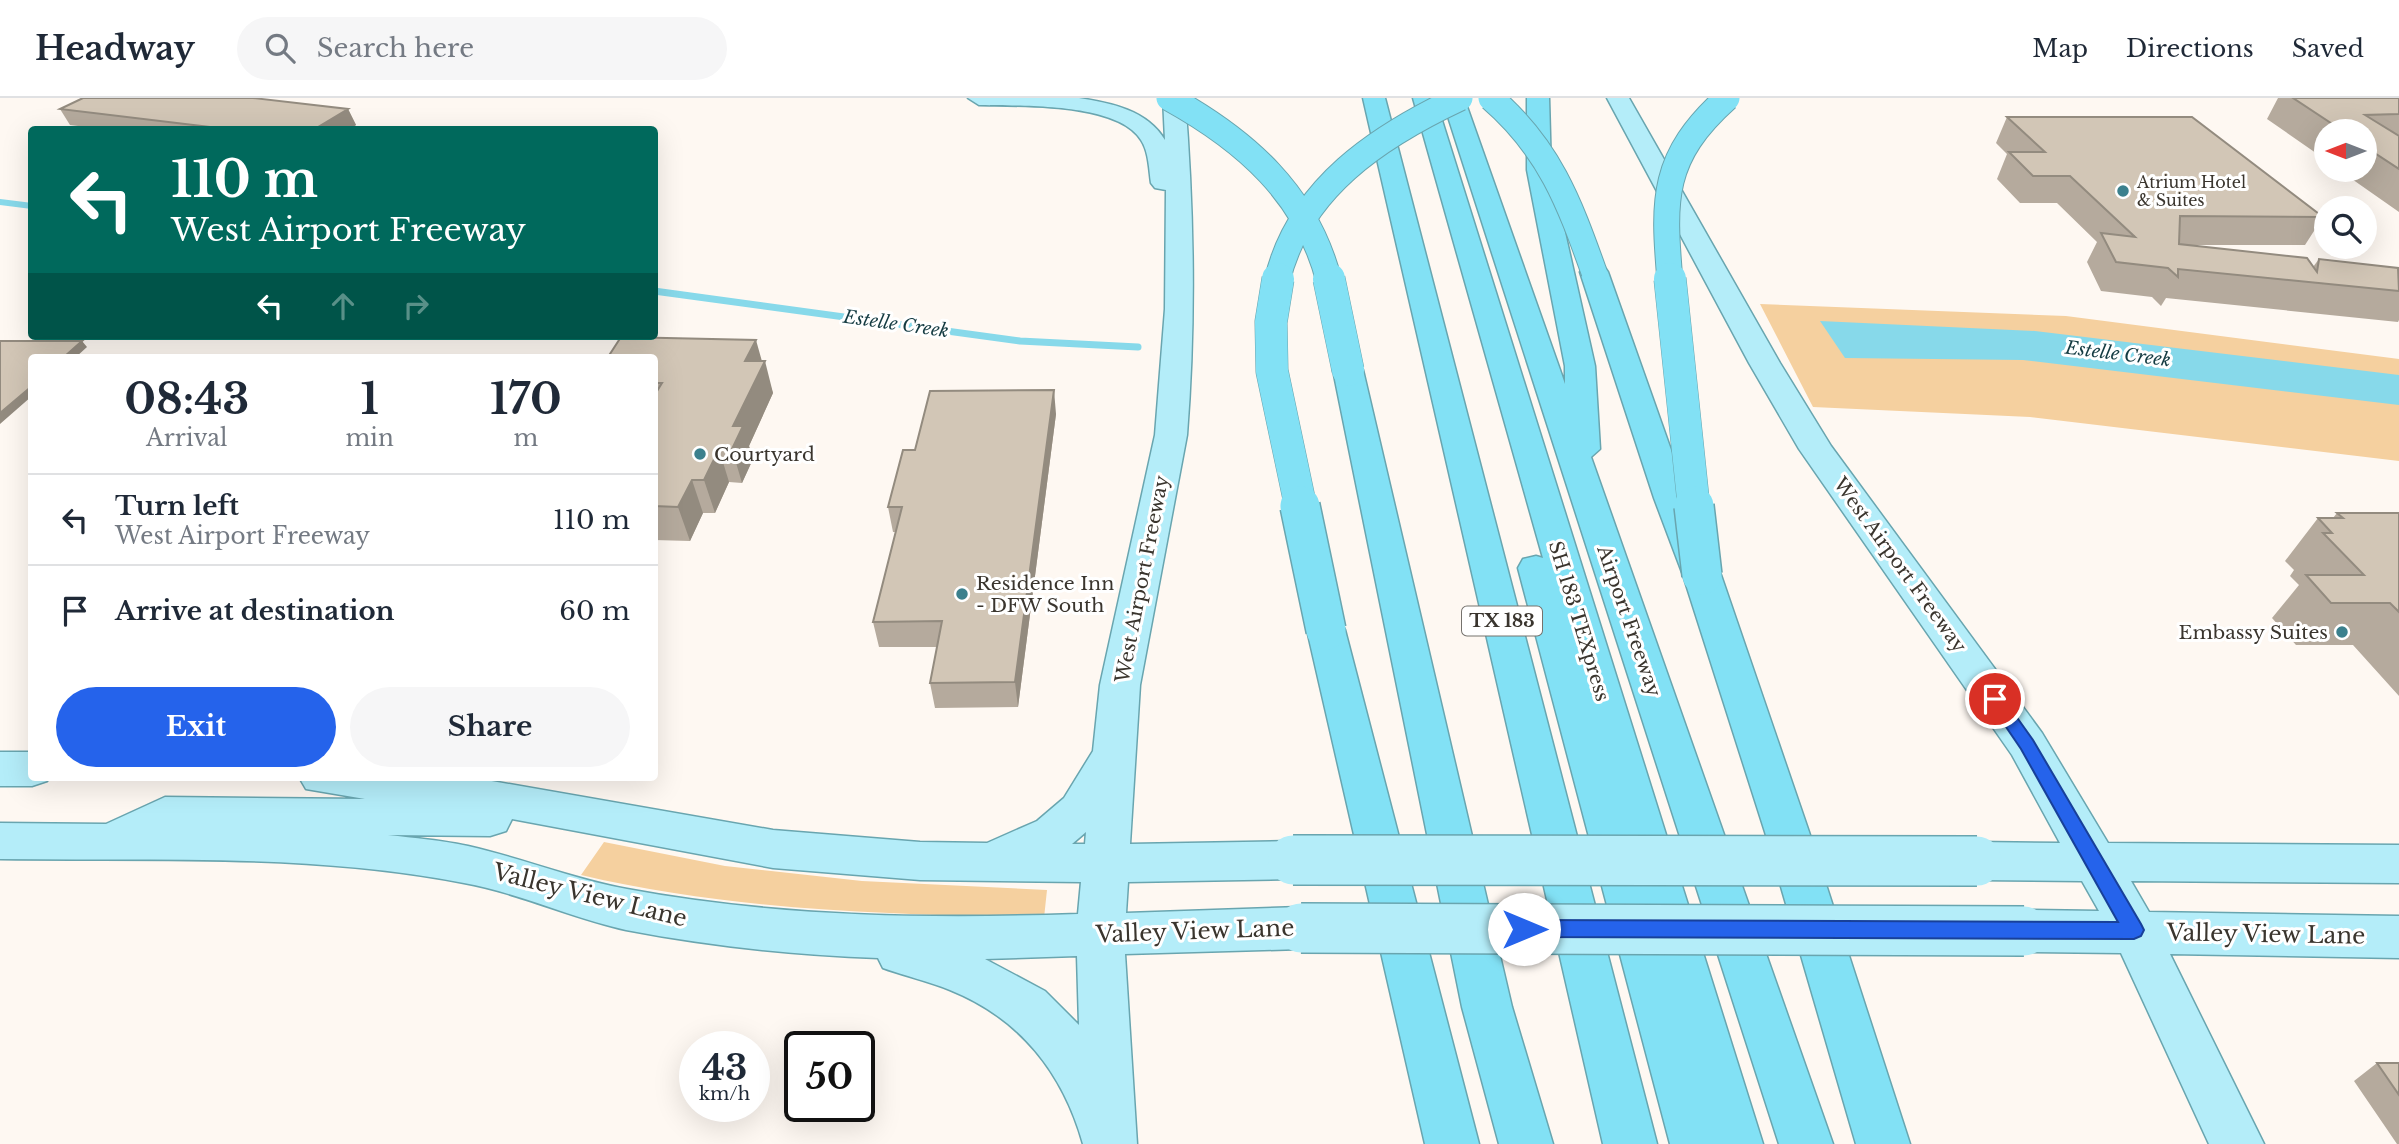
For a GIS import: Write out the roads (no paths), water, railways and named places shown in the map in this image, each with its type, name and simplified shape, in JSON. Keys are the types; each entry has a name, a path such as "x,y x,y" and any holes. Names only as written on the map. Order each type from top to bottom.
{"highway":[{"name":"TX 183","path":"1374,98 1630,1144"},
{"name":"SH 183 TEXpress","path":"1403,98 1698,1144"},
{"name":"SH 183 TEXpress","path":"1424,98 1737,1144"},
{"name":"Airport Freeway","path":"1453,98 1806,1144"},
{"path":"1452,1144 1326,630 1272,371 1268,339 1278,270 1290,238 1311,204 1335,177 1386,135 1460,98"},
{"path":"1491,98 1542,148 1565,191 1671,498 1702,575 1787,832 1883,1144"},
{"path":"1538,98 1539,170 1580,366 1586,493"},
{"path":"1702,575 1678,378 1666,218 1669,182 1679,156 1708,115 1727,98"},
{"path":"1175,103 1234,139 1270,172 1295,203 1318,244 1487,1007 1526,1144"}],"main road":[{"path":"979,98 1071,103 1124,117 1145,129 1156,146 1178,239"},
{"path":"1071,103 1100,98"},
{"name":"West Airport Freeway","path":"1618,98 1683,209 1784,398 1816,449 2027,744 2134,930 2237,1144"},
{"name":"West Airport Freeway","path":"1109,1144 1100,935 1116,731 1126,645 1171,435 1178,239 1175,103"},
{"path":"962,862 1022,851 1070,822 1100,781 1116,731"},
{"path":"0,769 28,769"},
{"path":"356,781 462,793 773,849 962,862 1293,860 2399,864"},
{"path":"110,842 165,815 611,819"},
{"name":"Valley View Lane","path":"0,841 316,845 344,848 466,864 624,909 715,924 830,935 945,939 1301,928 2134,930 2399,937"},
{"path":"830,935 953,966 995,985 1037,1013 1065,1043 1098,1110 1109,1144"}],"water":[{"path":"1820,321 2035,331 2399,375 2399,405 2023,360 1845,358"}],"waterway":[{"name":"Estelle Creek","path":"0,202 28,206"},
{"name":"Estelle Creek","path":"658,292 1020,341 1138,347"}],"place":[{"name":"Atrium Hotel & Suites","path":"2123,191"},
{"name":"Courtyard","path":"700,454"},
{"name":"Residence Inn - DFW South","path":"962,594"},
{"name":"Embassy Suites","path":"2342,632"}]}
